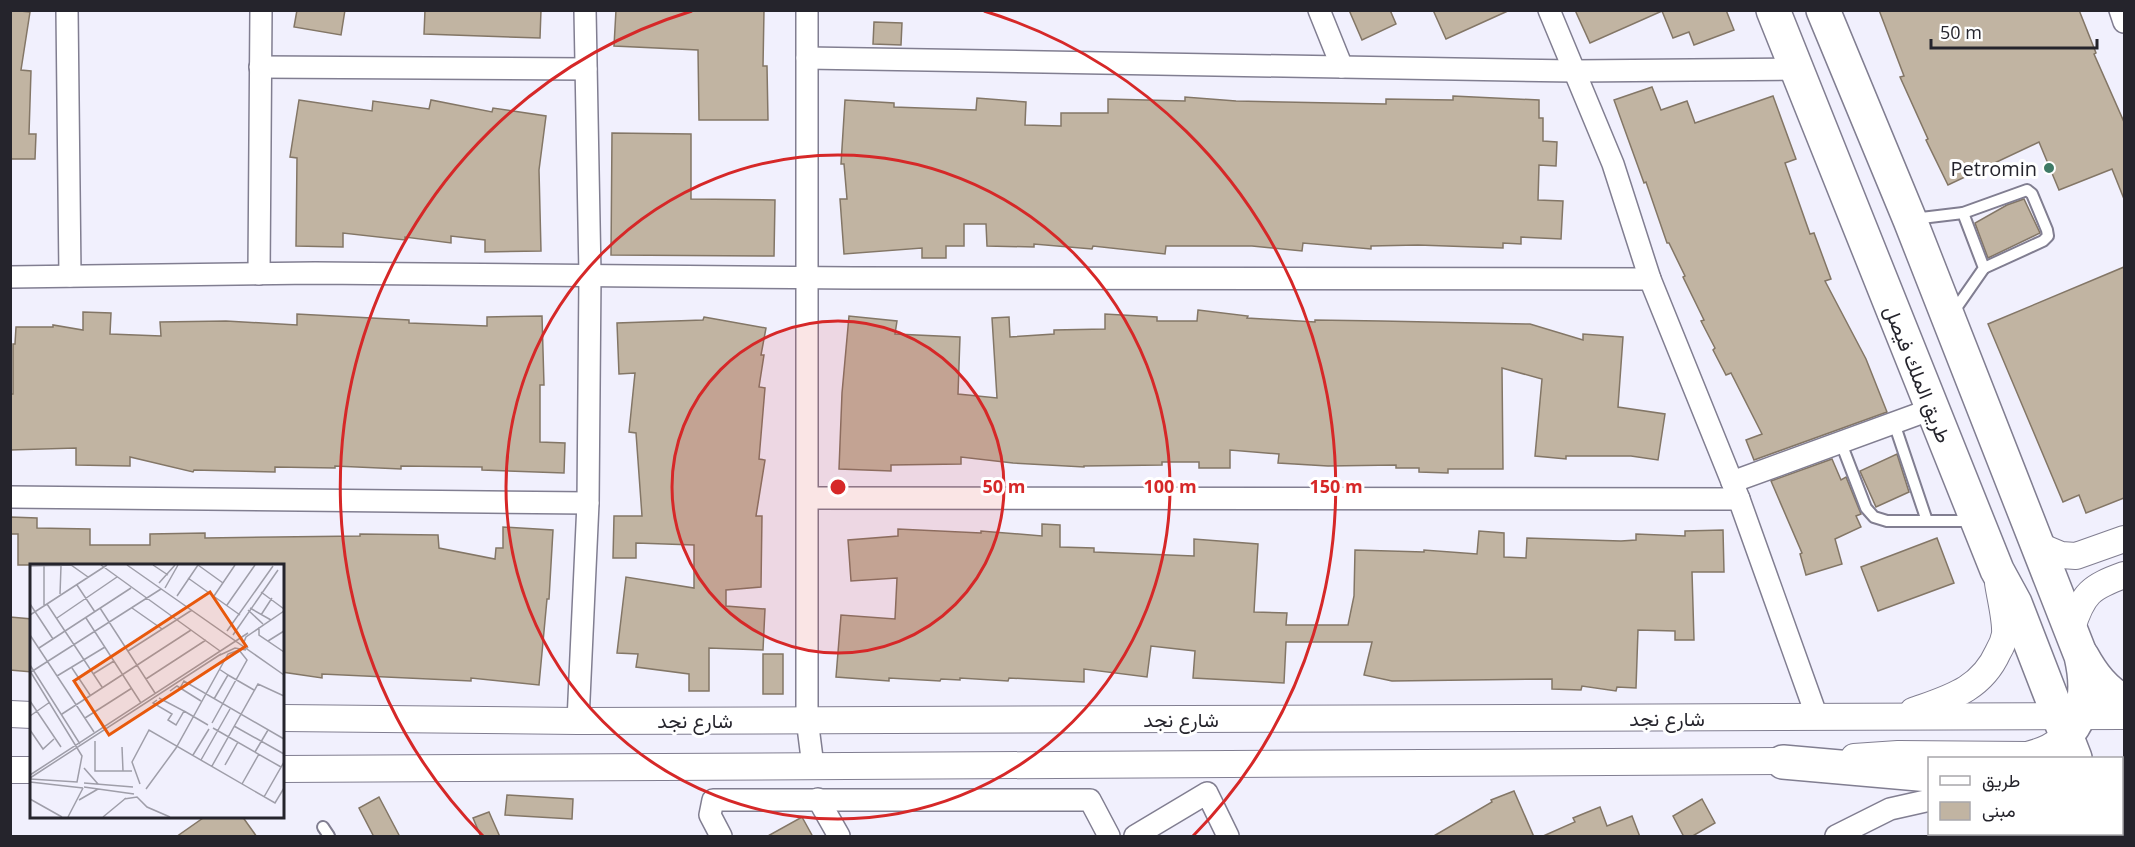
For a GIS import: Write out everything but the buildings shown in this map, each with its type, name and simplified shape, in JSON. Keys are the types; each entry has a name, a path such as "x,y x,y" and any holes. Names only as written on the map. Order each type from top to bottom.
{"main road":[{"name":"طريق الملك فيصل","path":"1773,10 1997,570 2015,603 2070,731"},
{"path":"1823,10 1910,220 2077,642 2094,678 2124,702"},
{"path":"2070,731 2085,699 2085,684 2077,642"},
{"path":"1783,762 1928,775"}],"street":[{"path":"67,10 69,276"},
{"path":"259,274 261,10"},
{"path":"578,721 588,502 590,275 585,10"},
{"path":"807,10 807,719 813,766"},
{"path":"1319,10 1342,67"},
{"path":"1549,10 1613,164 1650,279 1736,490 1817,717"},
{"path":"2120,10 2124,22"},
{"path":"807,58 1574,71 1797,69"},
{"path":"260,67 586,69"},
{"path":"10,277 259,274 1650,279"},
{"path":"808,498 1736,490 1841,443 1932,409"},
{"path":"10,497 588,502"},
{"path":"2037,545 2061,555 2076,556 2117,542 2124,573 2098,585 2087,595 2080,606 2077,642"},
{"path":"1894,718 1958,695 1979,681 1988,671 2005,634 1997,570"},
{"path":"10,714 30,715"},
{"name":"شارع نجد","path":"284,718 578,721 1817,717 1894,718 2070,731 2124,716"},
{"path":"284,769 1783,762 1898,754 2027,756 2055,745 2070,731"},
{"path":"10,770 30,770"},
{"path":"1135,837 1207,793 1228,837"},
{"path":"721,837 710,815 713,800 818,799 1090,800 1109,837"},
{"path":"818,799 839,837"},
{"path":"1836,837 1890,809 1928,800"}],"lane":[{"path":"1910,220 1963,213 2027,190 2032,194 2047,230 2048,236 2043,240 1984,268 1948,318"},
{"path":"1963,213 1984,268"},
{"path":"1894,423 1927,521"},
{"path":"1841,443 1866,508 1874,517 1887,521 1977,521"},
{"path":"323,826 329,837"}],"place":[{"name":"Petromin","path":"2049,168"}]}
